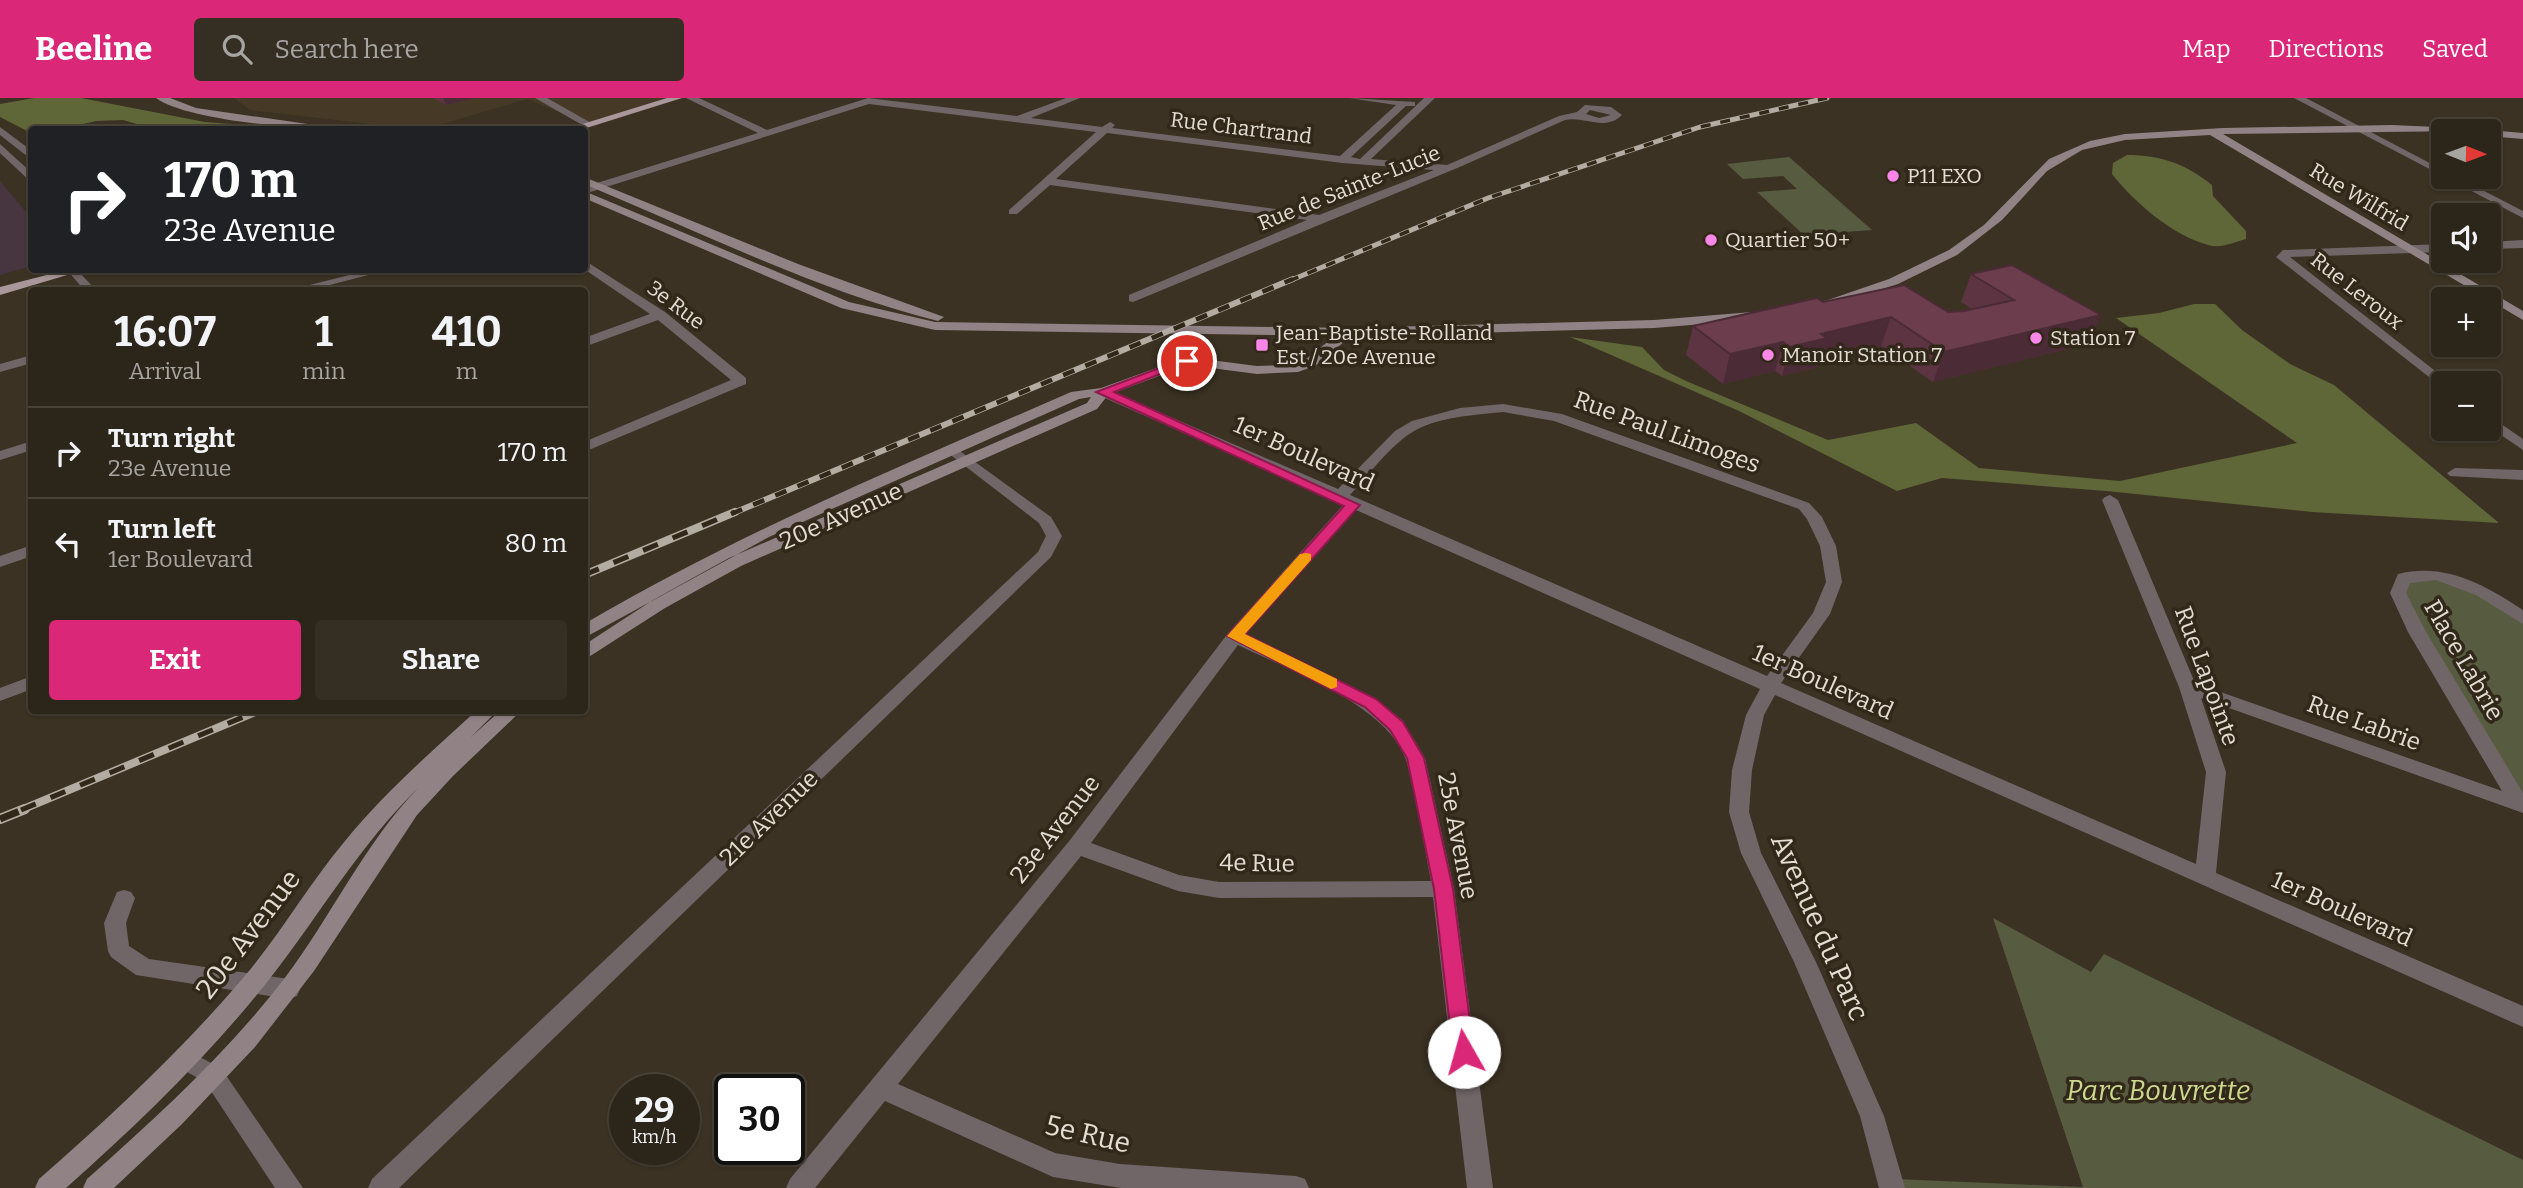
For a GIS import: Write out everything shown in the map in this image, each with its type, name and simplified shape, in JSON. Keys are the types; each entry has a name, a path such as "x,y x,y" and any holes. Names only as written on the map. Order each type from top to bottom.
{"main road":[{"path":"581,126 677,98"},
{"path":"0,291 64,273"}],"street":[{"path":"161,98 194,111 312,126"},
{"path":"540,98 588,124"},
{"path":"691,98 766,133"},
{"name":"Rue Chartrand","path":"908,98 1019,120 1108,126 1372,153 1396,162"},
{"path":"1019,120 1075,98"},
{"path":"1354,98 1404,103 1426,102"},
{"path":"2299,98 2431,168"},
{"path":"588,191 873,99"},
{"name":"Rue Chartrand","path":"873,99 1032,113 1342,160 1448,168"},
{"path":"1362,162 1426,102"},
{"path":"1342,160 1404,103"},
{"name":"Rue de Sainte-Lucie","path":"1133,298 1562,118 1580,114"},
{"path":"1013,212 1108,126"},
{"path":"1818,304 1862,293 1953,253 1988,227 2046,165 2076,148 2125,137 2212,132 2354,127 2431,130"},
{"path":"0,130 28,154"},
{"name":"Rue Wilfrid","path":"2212,132 2523,316"},
{"path":"2501,134 2521,136"},
{"path":"0,147 28,176"},
{"path":"588,181 883,301 975,325"},
{"path":"1047,181 1321,218"},
{"path":"2472,189 2523,215"},
{"path":"588,194 779,279 872,313 935,326 1348,332 1654,324 1760,314"},
{"path":"2501,245 2523,244"},
{"path":"726,256 747,247"},
{"path":"2410,249 2431,248"},
{"name":"Rue Leroux","path":"2410,249 2283,254 2284,261 2431,375"},
{"name":"3e Rue","path":"588,266 660,315 741,381 588,446"},
{"path":"779,279 800,269"},
{"path":"309,287 369,273"},
{"path":"588,342 660,315"},
{"path":"1309,332 1310,363"},
{"name":"20e Avenue","path":"588,630 726,550 1092,406 1102,392 1187,361 1272,370 1293,369 1310,363 1348,332"},
{"path":"0,368 28,360"},
{"name":"1er Boulevard","path":"1102,392 2523,1017"},
{"name":"Rue Paul Limoges","path":"1346,501 1400,434 1417,424 1460,412 1503,408 1557,417 1804,506 1814,517 1828,545 1834,582 1821,614 1770,687"},
{"path":"2501,429 2523,446"},
{"path":"0,456 28,446"},
{"name":"20e Avenue","path":"588,651 659,604 734,562 960,456"},
{"name":"21e Avenue","path":"381,1188 1045,554 1054,536 1045,520 960,456"},
{"path":"2455,473 2523,475"},
{"name":"Rue Lapointe","path":"2110,499 2188,687 2216,772 2205,878"},
{"name":"23e Avenue","path":"799,1188 1077,846 1235,636 1346,501"},
{"path":"0,562 28,552"},
{"name":"Place Labrie","path":"2521,805 2417,632 2398,593 2404,578 2437,575 2482,591 2523,618"},
{"name":"25e Avenue","path":"1235,636 1370,703 1396,726 1415,758 1443,889 1480,1188"},
{"path":"0,695 28,684"},
{"name":"Avenue du Parc","path":"1770,687 1755,715 1742,770 1739,812 1751,853 1805,962 1872,1116 1892,1188"},
{"name":"Rue Labrie","path":"2188,687 2521,805"},
{"name":"20e Avenue","path":"48,1188 186,1060 253,984 295,931 334,869 371,827 485,714"},
{"path":"96,1188 213,1075 289,989 331,932 367,871 411,809 509,714"},
{"name":"4e Rue","path":"1077,846 1178,883 1219,890 1443,889"},
{"path":"124,898 115,923 119,951 144,968 289,989"},
{"path":"186,1060 213,1075 290,1188"},
{"name":"5e Rue","path":"879,1087 1053,1165 1120,1176 1296,1188"}],"shaded area":[{"path":"234,98 678,98 588,124 527,99 436,126 388,126 250,110"},
{"path":"0,181 28,214 28,267 0,275"}],"green space":[{"path":"34,98 81,98 205,122 256,126 144,126 123,120 96,121 75,126 28,126 28,131 0,117 0,104"},
{"path":"2127,155 2172,162 2212,185 2213,196 2246,231 2246,239 2213,246 2181,234 2155,217 2112,174 2113,163"},
{"path":"1789,157 1872,230 1804,235 1757,192 1797,189 1783,176 1743,179 1727,164"},
{"path":"2194,304 2215,304 2242,330 2290,364 2334,385 2499,523 2312,512 1942,478 1897,491 1739,411 1570,337 1642,347 1664,370 1686,381 1828,440 1916,423 1979,468 2120,481 2297,443 2116,318 2159,313"},
{"path":"2437,575 2523,618 2523,806 2398,593 2404,578"},
{"name":"Parc Bouvrette","path":"1993,918 2091,972 2104,954 2523,1160 2523,1188 1898,1188 1895,1179 2083,1187"}],"building":[{"path":"2012,265 2101,315 1944,352 1891,317 1821,334 1827,338 1790,347 1783,342 1730,354 1693,326 1817,298 1823,302 1904,285 1948,312 1964,311 2014,300 1971,274"}],"railway":[{"path":"1289,281 1488,198 1700,127 1827,98"},
{"path":"731,514 1293,279"},
{"path":"588,573 735,512"},
{"path":"21,810 250,714"},
{"path":"0,819 25,809"}],"slow traffic":[{"path":"1306,557 1235,636 1331,683"}],"place":[{"name":"P11 EXO","path":"1893,176"},
{"name":"Quartier 50+","path":"1711,240"},
{"name":"Station 7","path":"2036,338"},
{"name":"Jean-Baptiste-Rolland Est / 20e Avenue","path":"1262,345"},
{"name":"Manoir Station 7","path":"1768,355"}],"route":[{"path":"1187,361 1102,392 1353,505 1235,636 1370,703 1396,726 1415,758 1443,889 1464,1052"}]}
